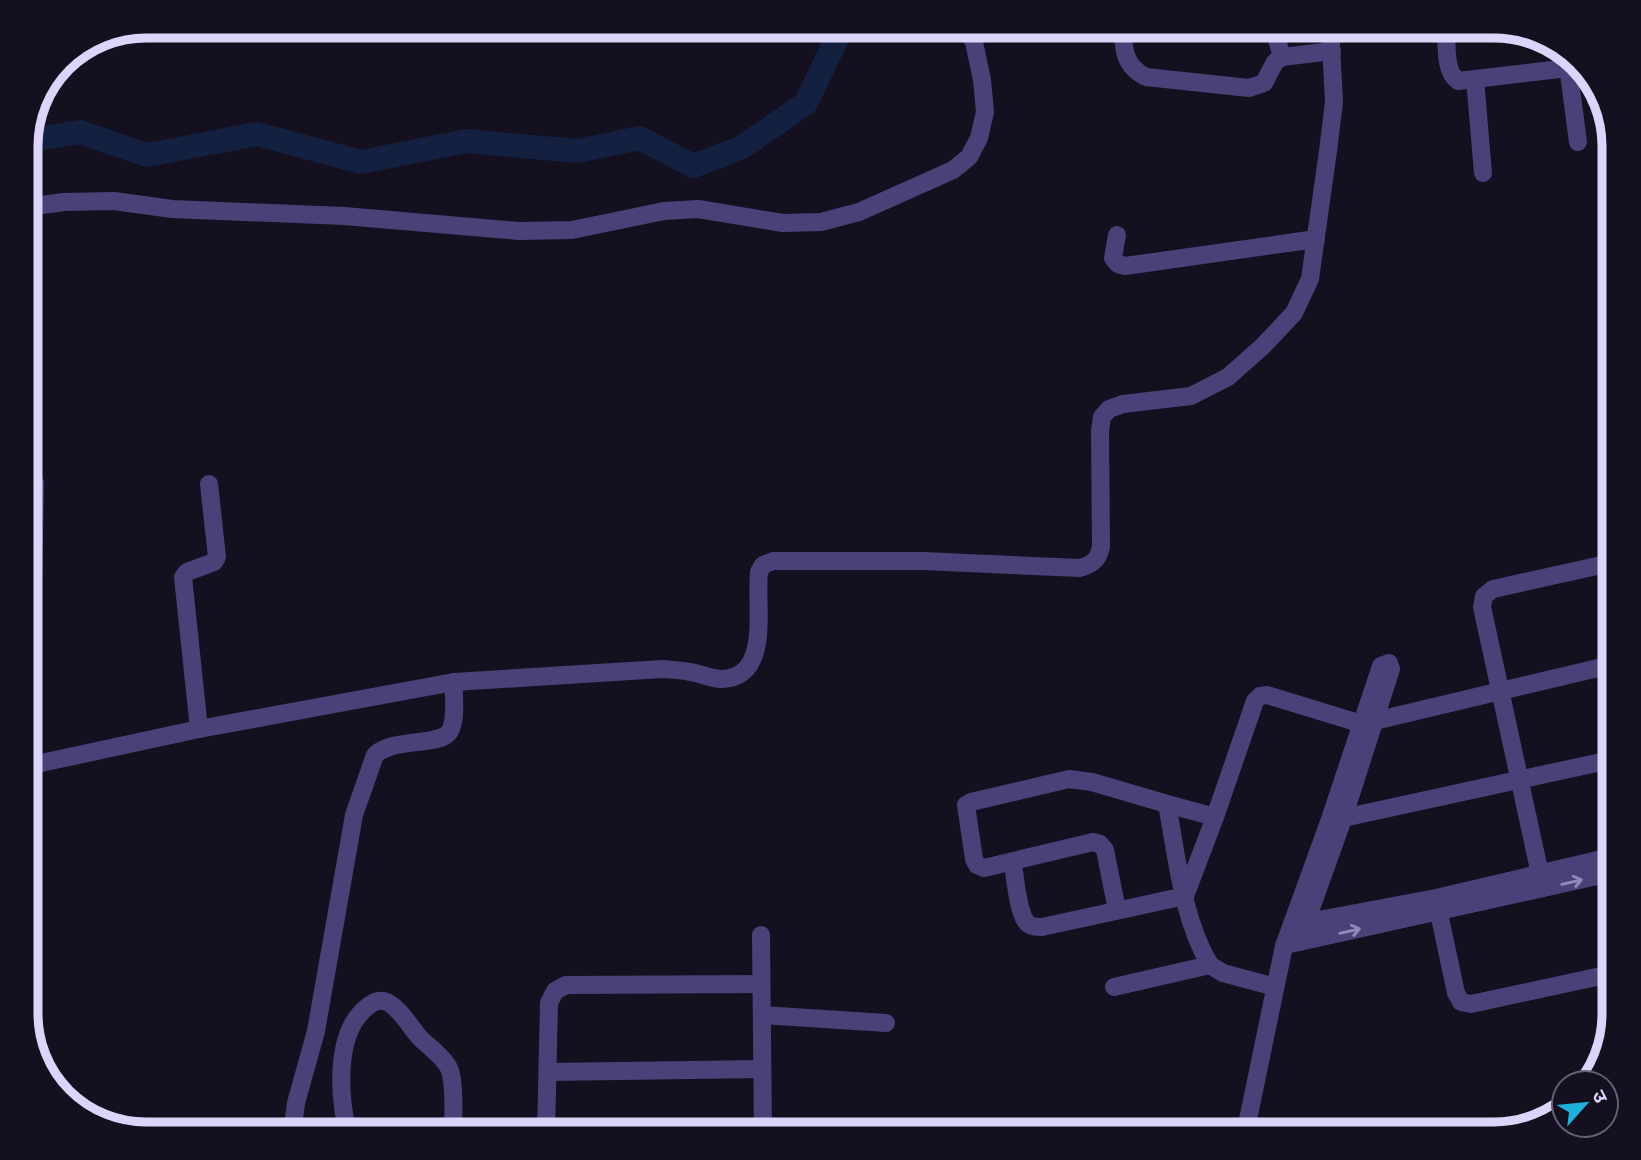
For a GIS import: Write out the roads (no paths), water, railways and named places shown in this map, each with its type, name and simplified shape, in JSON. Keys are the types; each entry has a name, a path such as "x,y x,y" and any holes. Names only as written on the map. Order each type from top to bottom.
{"street":[{"path":"39,205 114,201 172,209 344,216 519,231 572,230 664,211 698,209 783,223 821,222 859,212 953,170 969,157 979,138 985,112 982,80 972,38"},
{"path":"1124,38 1126,58 1134,71 1146,78 1249,88 1264,83 1275,62 1282,57 1332,51"},
{"path":"1276,38 1282,57"},
{"path":"39,763 198,729 454,682 662,669 694,672 724,679 739,675 751,666 757,653 759,572 763,565 773,561 923,561 1080,568 1091,565 1099,557 1101,547 1102,417 1110,409 1123,404 1191,396 1228,377 1263,346 1294,313 1310,279 1334,102 1331,38"},
{"path":"1447,38 1449,71 1452,78 1458,81 1559,61"},
{"path":"1568,68 1578,142"},
{"path":"1475,79 1483,173"},
{"path":"1117,235 1113,258 1118,264 1125,266 1316,240"},
{"path":"198,729 183,577 187,572 214,562 217,557 209,484"},
{"path":"1541,881 1482,607 1484,596 1493,589 1602,565"},
{"path":"1185,895 1259,696 1267,695 1369,722 1602,666"},
{"path":"294,1122 296,1103 316,1031 354,815 370,764 382,748 446,736 451,730 454,682"},
{"path":"1247,1122 1275,987 1369,722"},
{"path":"1336,820 1602,763"},
{"path":"1117,910 1105,850 1100,844 1093,842 984,868 977,865 974,859 965,805 1069,779 1092,782 1215,817"},
{"path":"1167,804 1185,895 1200,949 1210,965 1223,974 1275,987"},
{"path":"1291,944 1437,905 1541,881 1602,860"},
{"path":"1013,863 1022,913 1025,922 1032,926 1042,927 1185,895"},
{"path":"1541,881 1602,874"},
{"path":"1299,924 1437,905"},
{"path":"1437,905 1456,993 1461,1002 1471,1004 1602,976"},
{"path":"761,935 763,1122"},
{"path":"1114,987 1210,965"},
{"path":"546,1122 549,1003 555,991 566,985 761,984"},
{"path":"345,1122 342,1108 342,1079 346,1036 358,1015 376,1001 385,1001 396,1009 446,1063 451,1074 453,1122"},
{"path":"762,1015 886,1023"},
{"path":"548,1072 762,1069"}],"waterway":[{"path":"39,139 80,132 147,155 257,134 361,162 466,141 577,151 640,138 693,166 741,148 806,103 837,38"}]}
